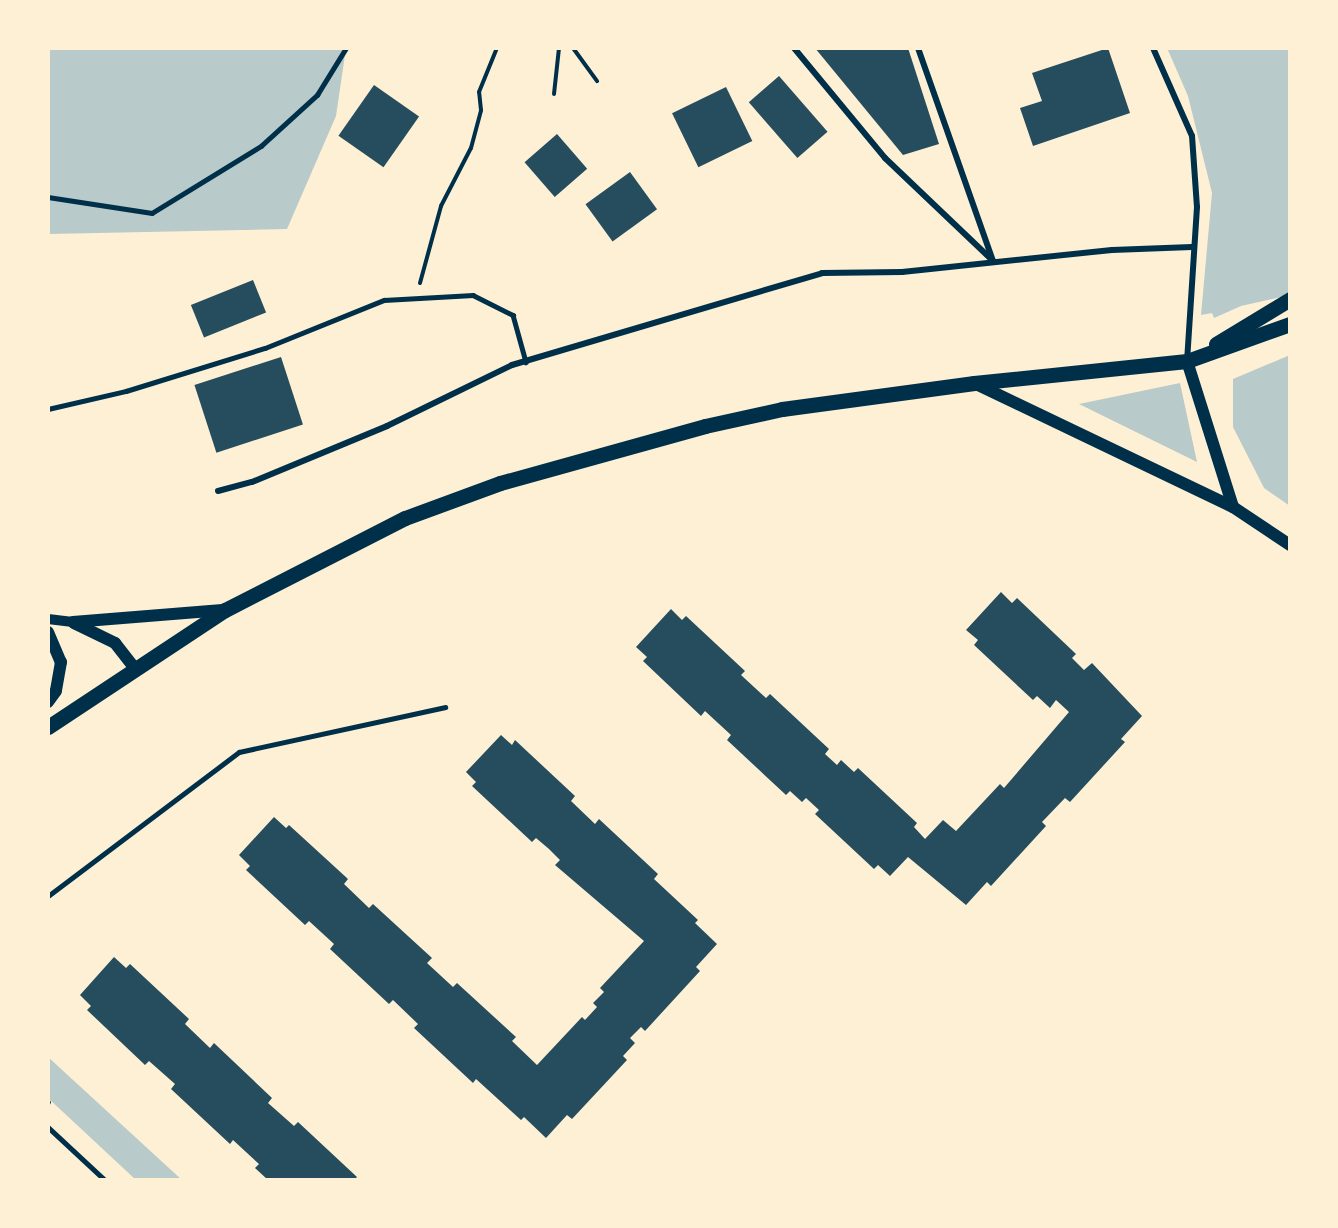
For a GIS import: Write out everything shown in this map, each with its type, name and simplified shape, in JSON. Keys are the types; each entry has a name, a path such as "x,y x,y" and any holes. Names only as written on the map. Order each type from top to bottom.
{"main road":[{"path":"1187,361 1290,300"},
{"path":"48,727 225,610 405,518 500,483 672,435 782,409 974,383 1187,361 1290,324"},
{"path":"1187,361 1233,507"},
{"path":"974,383 1233,507 1290,545"},
{"path":"73,622 225,610"},
{"path":"73,622 115,643 135,669"},
{"path":"48,632 61,662 56,691 48,702"}],"street":[{"path":"794,48 885,158 993,261"},
{"path":"918,48 993,261"},
{"path":"1153,48 1191,136 1197,207 1192,247 1187,361"},
{"path":"218,491 252,482 387,426 512,365 822,273 902,272 993,261 1192,247"},
{"path":"48,618 73,622"}],"lane":[{"path":"48,197 152,213 261,146 317,95 346,48"},
{"path":"48,410 126,391 265,348 384,300 472,295 513,315 526,362"},
{"path":"48,896 239,752 445,707"},
{"path":"48,1127 105,1180"}],"path":[{"path":"416,298 441,206 471,148 481,110 479,92 497,48"},
{"path":"554,94 558,48"},
{"path":"573,48 597,81"}],"shaded area":[{"path":"48,48 346,48 336,116 287,229 48,234"},
{"path":"1167,48 1290,48 1290,295 1241,306 1214,318 1212,313 1201,315 1212,193 1188,96"},
{"path":"1290,355 1290,506 1264,488 1233,427 1233,379"},
{"path":"1180,383 1197,462 1079,404"},
{"path":"48,1057 182,1180 136,1180 48,1098"}],"building":[{"path":"815,48 908,48 939,144 903,155"},
{"path":"1108,48 1130,113 1033,146 1020,108 1042,101 1032,73"},
{"path":"779,76 828,132 797,158 749,102"},
{"path":"374,85 419,117 383,167 338,136"},
{"path":"726,87 752,141 698,167 672,113"},
{"path":"557,134 587,169 555,197 525,162"},
{"path":"630,172 657,209 613,242 586,204"},
{"path":"253,280 266,312 204,338 191,305"},
{"path":"281,357 303,425 216,453 194,385"},
{"path":"1001,592 1012,603 1017,598 1076,654 1072,658 1084,670 1092,663 1142,716 1121,739 1125,742 1070,802 1065,798 1042,822 1046,826 991,886 987,882 966,905 908,857 890,876 878,865 874,869 815,814 819,810 806,798 802,802 790,791 786,795 727,740 731,735 705,711 701,716 643,661 647,657 636,647 671,609 682,620 686,616 745,671 741,675 766,698 770,694 829,749 825,754 837,765 841,760 854,772 858,768 917,823 914,827 925,839 943,820 956,831 1000,784 1004,788 1069,712 1056,700 1050,708 1037,696 1033,700 974,645 978,640 966,630"},
{"path":"501,735 512,745 515,740 575,796 571,801 595,824 599,819 658,874 654,879 698,920 695,923 717,944 696,967 700,971 645,1031 641,1027 630,1038 635,1043 623,1056 627,1060 572,1119 567,1115 546,1138 524,1117 521,1120 476,1079 473,1083 414,1028 418,1024 393,1000 389,1004 330,949 334,944 309,921 305,925 246,870 250,866 239,855 274,817 286,828 289,825 348,879 344,884 369,908 373,904 432,958 427,963 453,987 457,983 516,1037 512,1041 537,1065 582,1017 585,1020 597,1007 593,1003 604,992 600,988 644,941 555,865 560,860 549,849 536,838 532,842 472,786 476,782 466,772"},
{"path":"114,957 126,968 130,964 189,1019 185,1024 210,1048 214,1043 272,1098 268,1103 294,1126 298,1122 357,1177 354,1180 268,1180 255,1168 259,1164 233,1140 230,1144 171,1089 175,1084 149,1061 145,1065 87,1010 91,1006 80,995"}]}
